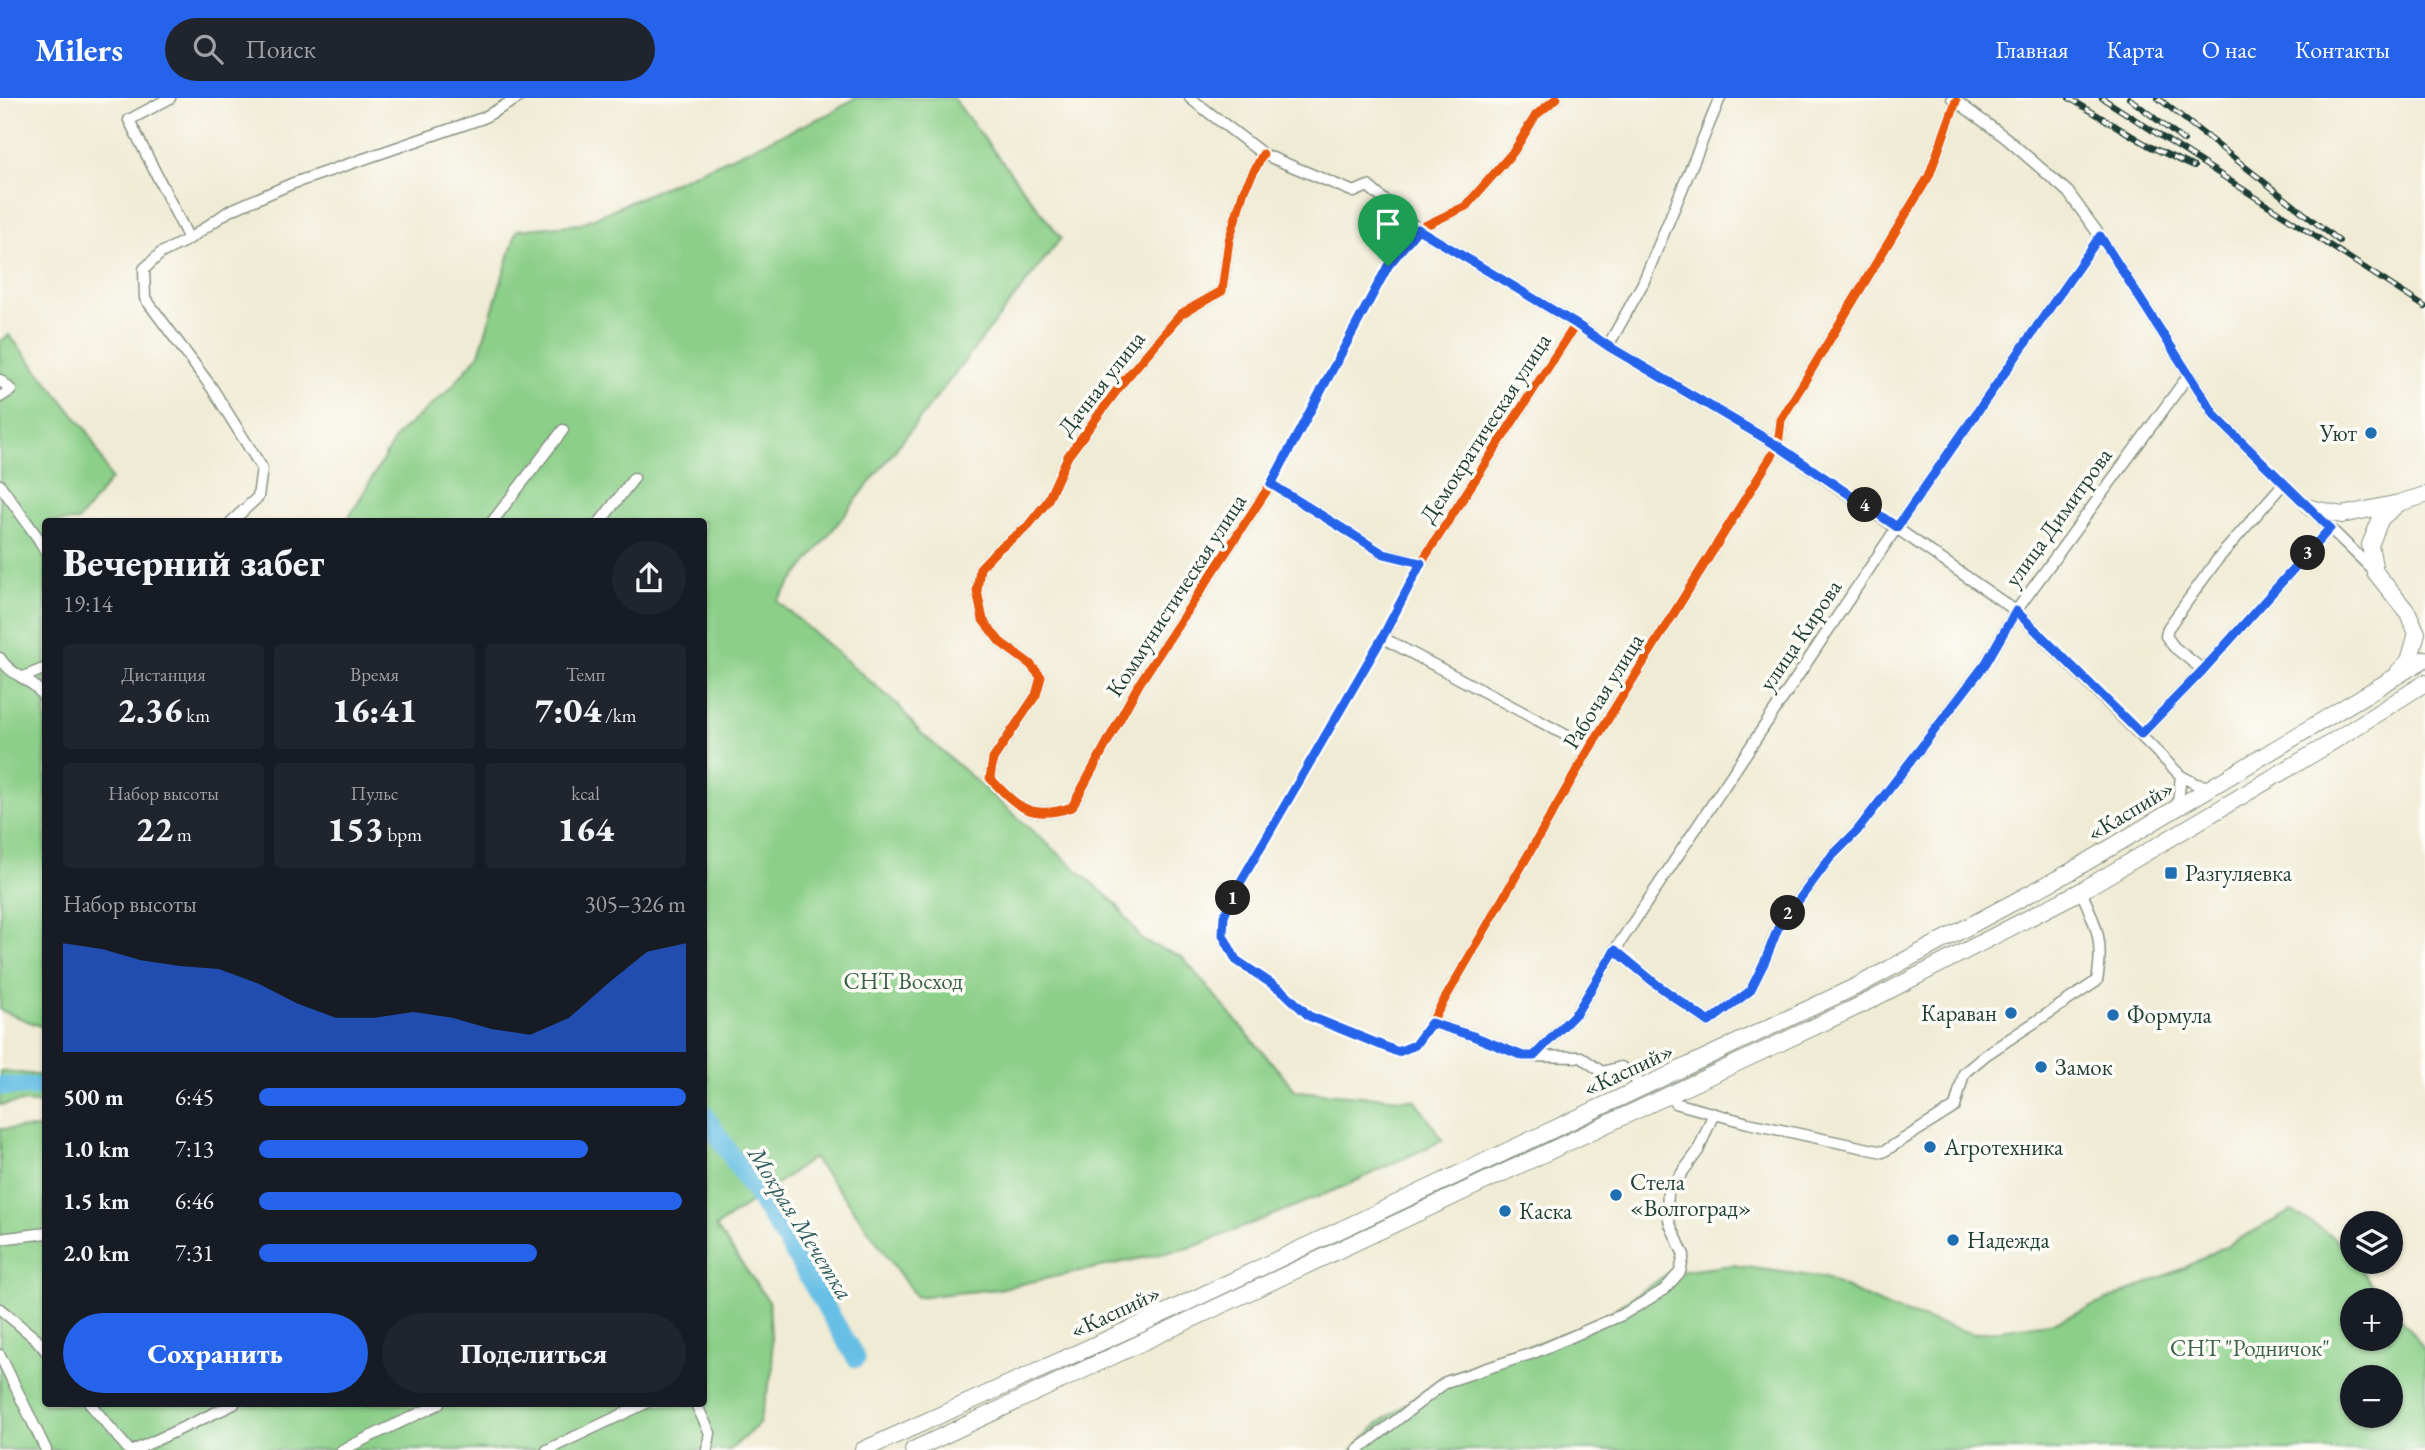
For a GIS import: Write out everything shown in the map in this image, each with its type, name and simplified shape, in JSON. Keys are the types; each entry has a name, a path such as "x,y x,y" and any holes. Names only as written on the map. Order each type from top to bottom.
{"highway":[{"path":"2310,508 2342,515 2425,495"},
{"path":"2388,682 2409,662 2417,633 2400,601 2375,572 2370,545 2381,518 2399,503"},
{"path":"2400,601 2425,623"},
{"name":"«Каспий»","path":"863,1450 1141,1324 1859,985 2070,872 2425,659"},
{"name":"«Каспий»","path":"913,1450 1655,1103 1674,1099 1866,1003 2081,891 2425,683"},
{"path":"2398,700 2425,693"}],"street":[{"path":"170,98 129,120 189,239"},
{"path":"236,518 258,498 262,468 212,388 145,298 144,269 161,253 189,239 229,211 291,184 483,118 518,98"},
{"path":"1190,98 1263,155 1354,192 1368,186 1418,229 1608,346 1778,446 2016,611 2181,776 2196,784 2214,788"},
{"name":"Коммунистическая улица","path":"1012,802 1033,813 1052,814 1072,807 1139,684 1271,484 1388,266 1418,229 1466,206 1514,151 1536,115 1557,98"},
{"path":"1608,346 1643,283 1720,98"},
{"path":"1954,99 2006,138 2068,191 2100,236 2216,417 2375,572"},
{"name":"Рабочая улица","path":"1240,883 1224,916 1223,935 1236,960 1284,992 1309,1016 1398,1052 1415,1045 1431,1023 1590,748 1778,446 1781,420 1929,176 1954,99"},
{"name":"Дачная улица","path":"1012,802 990,778 993,759 1036,695 1041,677 1030,664 1000,642 983,620 977,592 980,569 997,550 1027,527 1047,502 1068,456 1123,382 1181,314 1222,291 1229,240 1240,202 1263,155"},
{"name":"улица Кирова","path":"1534,1056 1577,1012 1615,950 1897,527 2100,236"},
{"name":"Демократическая улица","path":"1240,883 1382,638 1421,563 1576,324"},
{"name":"улица Димитрова","path":"1615,950 1709,1022 1750,991 1778,928 1830,858 1857,831 1986,663 2016,611 2188,376"},
{"path":"0,380 11,390 0,397"},
{"path":"495,518 563,430"},
{"path":"603,518 634,478"},
{"path":"1271,484 1384,554 1421,563"},
{"path":"2203,670 2174,647 2166,636 2168,628 2217,560 2283,484"},
{"path":"0,485 42,545"},
{"path":"2141,734 2203,670 2330,528"},
{"path":"1382,638 1590,748"},
{"path":"0,658 5,667 40,688 42,692"},
{"path":"23,677 42,670"},
{"path":"2173,811 2178,802 2181,776"},
{"path":"1674,1099 1713,1115 1883,1152 1955,1107 1964,1073 1987,1054 2097,981 2100,960 2099,932 2081,891"},
{"path":"1431,1023 1523,1056 1581,1057 1602,1072 1621,1067 1643,1086"},
{"path":"1358,1450 1446,1382 1536,1352 1622,1315 1664,1290 1680,1272 1684,1255 1670,1224 1667,1210 1668,1192 1698,1150 1713,1115"},
{"path":"0,1239 42,1234"},
{"path":"1,1311 42,1346"},
{"path":"0,1355 46,1450"},
{"path":"93,1407 129,1450"},
{"path":"135,1450 228,1407"},
{"path":"342,1450 433,1407"},
{"path":"548,1450 638,1407"},
{"path":"697,1407 710,1433 707,1450"}],"green space":[{"name":"СНТ Восход","path":"855,98 953,98 1061,238 777,601 899,706 919,731 1116,904 1143,941 1182,957 1296,1091 1415,1100 1443,1140 1345,1186 1193,1247 998,1289 916,1297 844,1196 813,1158 716,1227 769,1302 773,1368 759,1424 730,1450 0,1450 0,1129 42,1128 42,1407 707,1407 707,518 349,518 398,434 450,389 479,354 517,230 580,224 833,112"},
{"path":"9,335 89,433 111,479 80,518 42,518 42,1027 0,1010 0,341"},
{"path":"0,1071 42,1076 42,1104 23,1102 0,1105"},
{"name":"СНТ \"Родничок\"","path":"2292,1211 2334,1238 2340,1245 2340,1274 2364,1274 2375,1288 2340,1288 2340,1351 2403,1351 2403,1322 2425,1349 2425,1450 1352,1450 1379,1423 1445,1377 1593,1323 1669,1273 1732,1265 1825,1278 1892,1309 1974,1334 2055,1322 2186,1267"}],"waterway":[{"name":"Мокрая Мечетка","path":"0,1086 42,1087"},
{"name":"Мокрая Мечетка","path":"707,1119 789,1245 856,1358"}],"railway":[{"path":"2069,98 2149,146 2194,167"},
{"path":"2102,98 2425,307"},
{"path":"2129,98 2184,141"},
{"path":"2158,98 2339,241"}],"cycle path":[{"path":"1263,154 1244,190 1229,240 1222,291 1181,314 1123,382 1068,456 1047,502 1027,527 997,550 980,568 977,591 983,620 1000,642 1030,664 1041,677 1036,695 993,759 990,778 1008,797 1026,809 1046,812 1072,807 1139,684 1271,484 1388,266 1418,229 1466,206 1514,151 1536,115 1557,98"},
{"path":"1576,324 1421,563 1383,638 1240,883 1224,916 1223,935 1236,960 1284,992 1309,1016 1398,1052 1415,1045 1431,1023 1590,748 1778,446 1781,420 1929,176 1956,101"}],"place":[{"name":"Уют","path":"2371,433"},
{"name":"Разгуляевка","path":"2171,873"},
{"name":"Караван","path":"2011,1013"},
{"name":"Формула","path":"2113,1015"},
{"name":"Замок","path":"2041,1067"},
{"name":"Агротехника","path":"1930,1147"},
{"name":"Стела «Волгоград»","path":"1616,1195"},
{"name":"Каска","path":"1505,1211"},
{"name":"Надежда","path":"1953,1240"}],"route":[{"path":"1418,229 1608,346 1778,446 1897,527 2100,236 2216,417 2330,528 2203,670 2141,734 2016,611 1986,663 1857,831 1830,858 1778,928 1750,991 1709,1022 1615,950 1577,1012 1534,1056 1523,1056 1431,1023 1415,1045 1398,1052 1309,1016 1284,992 1236,960 1223,935 1224,916 1240,883 1382,638 1421,563 1384,554 1271,484 1388,266 1418,229"}]}
